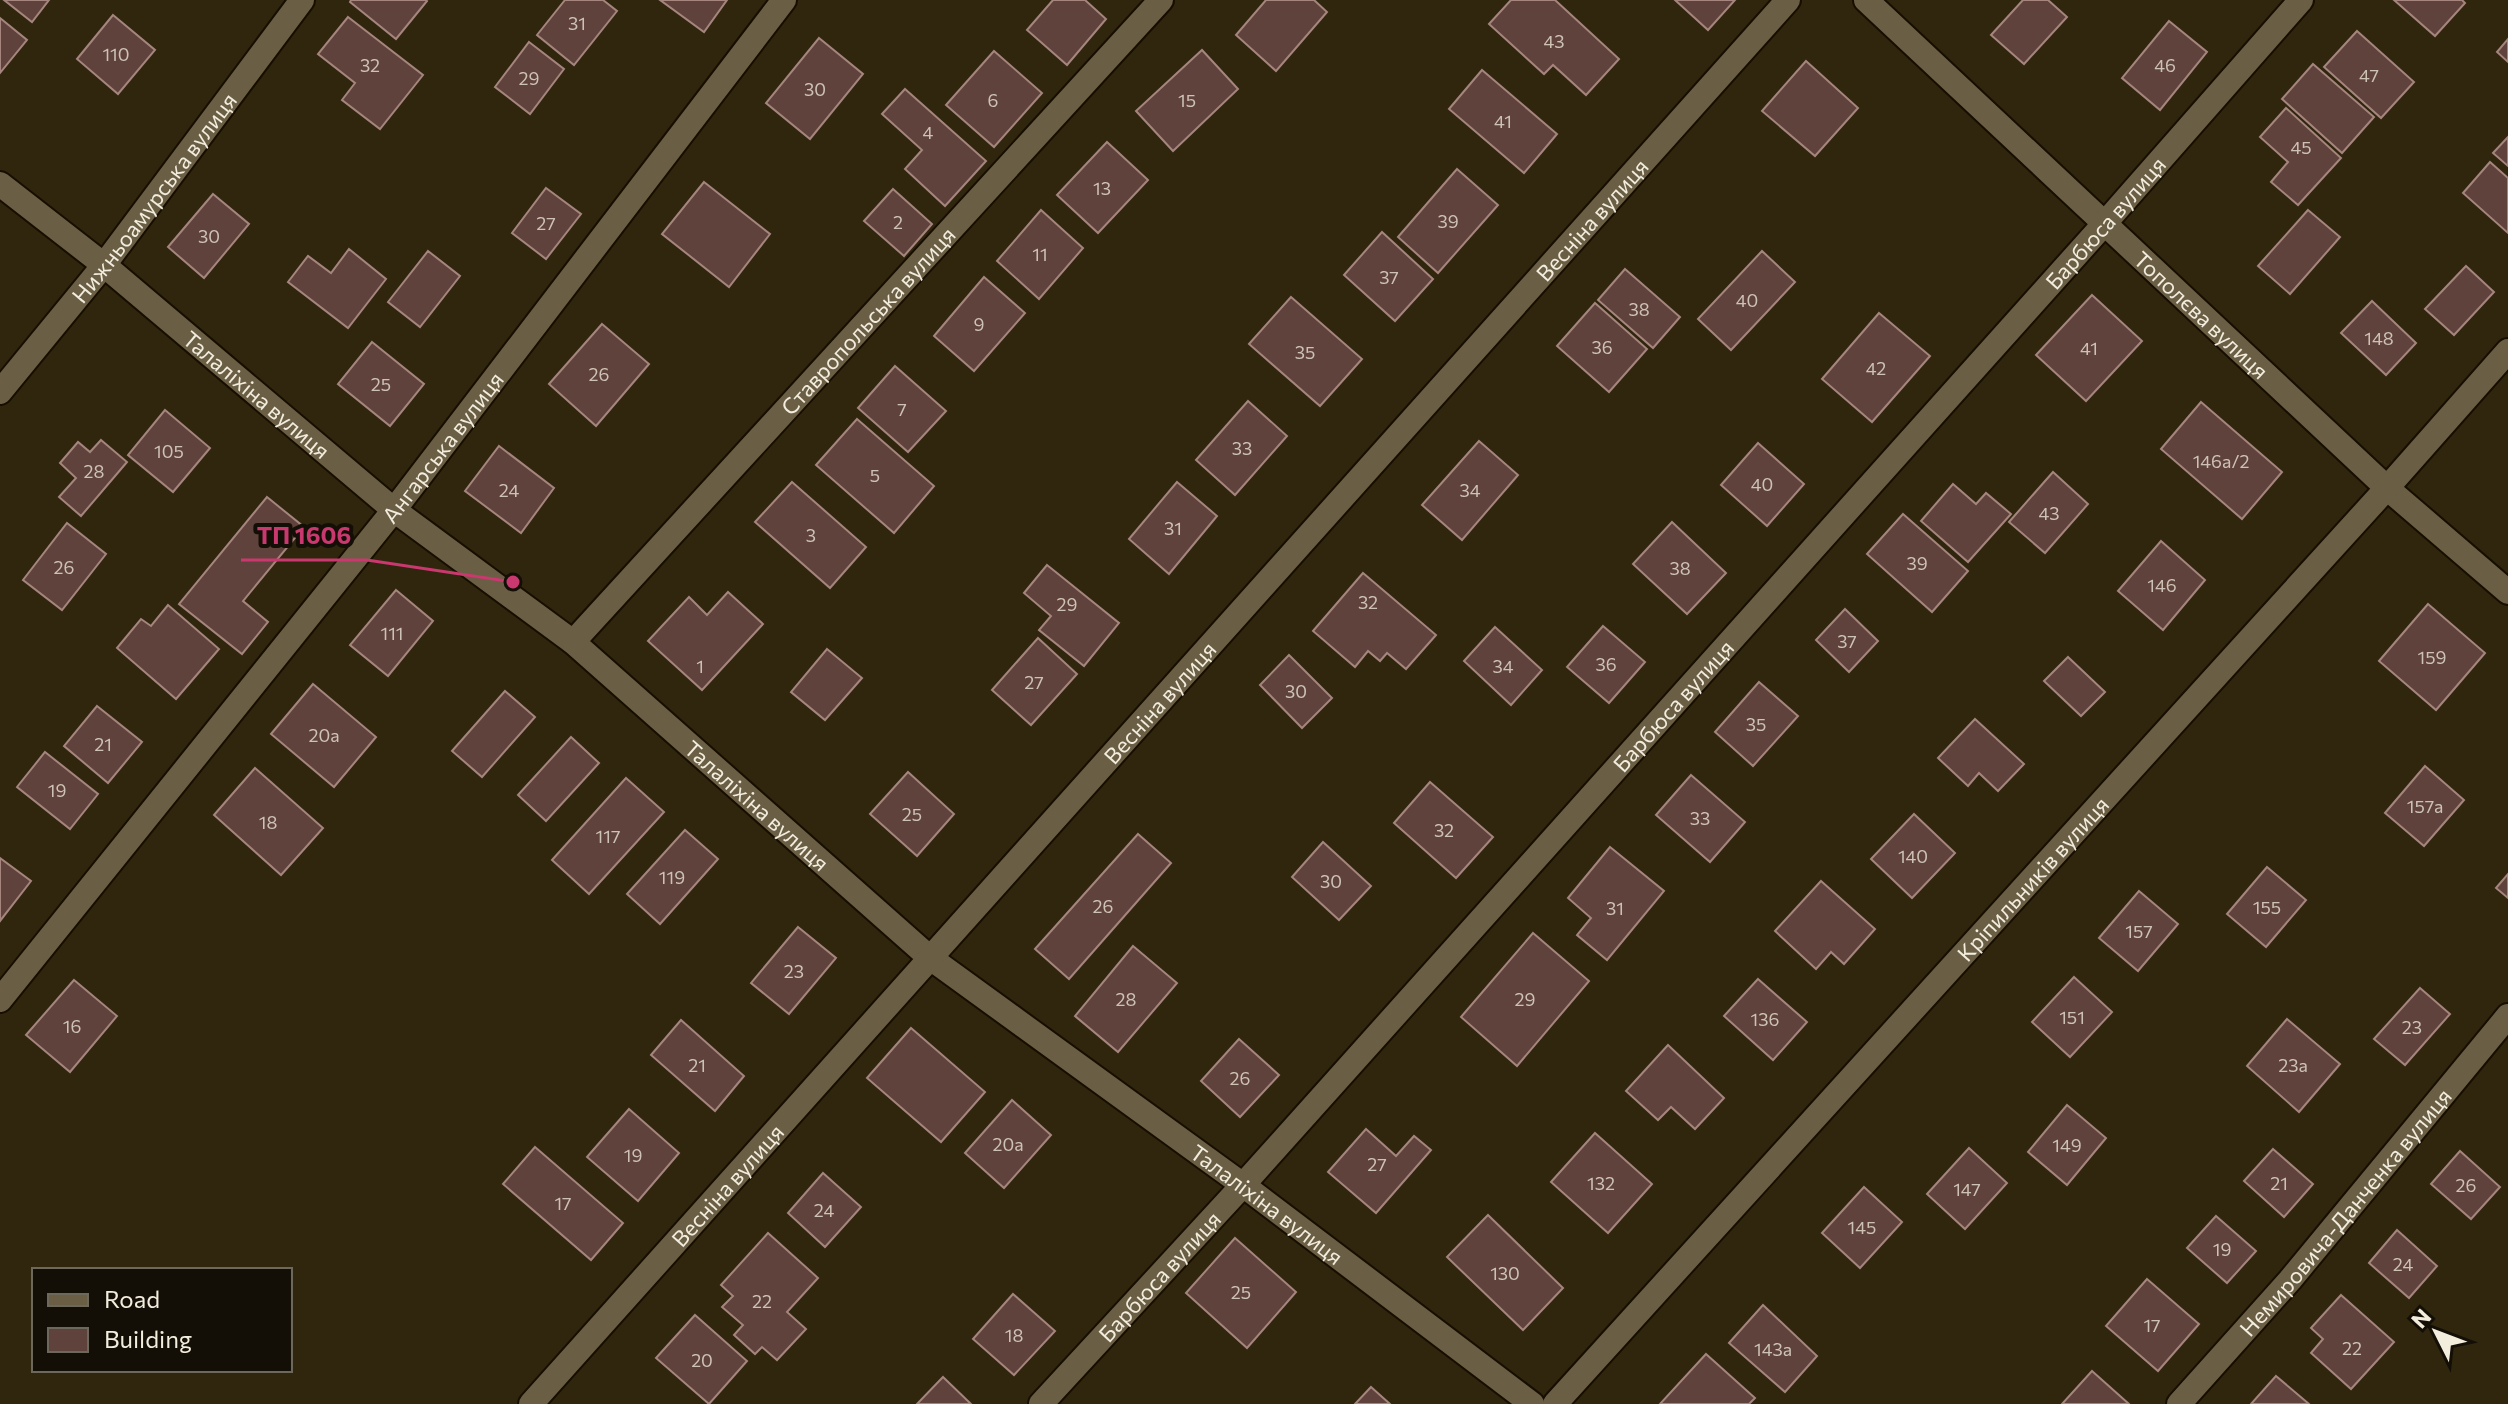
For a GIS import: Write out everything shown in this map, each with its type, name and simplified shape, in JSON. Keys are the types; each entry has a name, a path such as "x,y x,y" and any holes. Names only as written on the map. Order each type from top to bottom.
{"street":[{"name":"Нижньоамурська вулиця","path":"0,392 104,265 302,0"},
{"name":"Ангарська вулиця","path":"0,1000 394,510 784,0"},
{"name":"Ставропольська вулиця","path":"573,642 1161,0"},
{"name":"Весніна вулиця","path":"531,1404 1788,0"},
{"name":"Тополєва вулиця","path":"1866,0 2387,488 2508,592"},
{"name":"Барбюса вулиця","path":"1041,1404 1243,1185 2301,0"},
{"name":"Талаліхіна вулиця","path":"0,184 104,265 394,510 573,642 929,957 1243,1185 1532,1404"},
{"name":"Кріпильників вулиця","path":"1555,1404 2508,351"},
{"name":"Немировича-Данченка вулиця","path":"2179,1404 2290,1280 2508,1016"}],"building":[{"path":"4,0 49,0 32,22"},
{"path":"351,0 426,0 427,1 396,39"},
{"path":"565,0 603,0 617,11 574,65 537,35"},
{"path":"660,0 727,0 704,32"},
{"path":"1053,0 1085,0 1106,19 1067,65 1027,30"},
{"path":"1266,0 1314,0 1327,12 1276,71 1236,35"},
{"path":"1511,0 1555,0 1619,59 1586,95 1553,65 1544,74 1489,24"},
{"path":"1675,0 1735,0 1708,30"},
{"path":"2023,0 2048,0 2067,17 2024,64 1991,35"},
{"path":"2394,0 2462,0 2465,3 2435,36"},
{"path":"113,15 155,50 118,94 77,59"},
{"path":"348,17 423,75 380,129 342,100 355,83 318,54"},
{"path":"0,18 27,40 0,73"},
{"path":"2169,21 2207,52 2160,110 2122,78"},
{"path":"2357,31 2414,82 2381,118 2324,67"},
{"path":"819,38 863,74 810,139 766,103"},
{"path":"2508,39 2508,62 2497,52"},
{"path":"529,42 564,69 530,114 495,87"},
{"path":"1202,50 1238,89 1173,151 1136,111"},
{"path":"994,51 1042,93 994,147 946,105"},
{"path":"1806,61 1858,108 1815,156 1762,111"},
{"path":"2313,64 2374,117 2342,153 2282,99"},
{"path":"1482,70 1557,134 1524,173 1449,109"},
{"path":"905,89 986,161 945,206 905,169 922,150 882,114"},
{"path":"2286,108 2341,158 2298,205 2271,182 2288,162 2260,137"},
{"path":"2508,137 2508,166 2493,153"},
{"path":"1107,142 1148,180 1098,233 1057,195"},
{"path":"2490,162 2508,178 2508,233 2463,193"},
{"path":"1457,169 1498,205 1438,273 1398,237"},
{"path":"704,182 770,234 729,287 662,234"},
{"path":"546,188 581,214 546,259 512,233"},
{"path":"893,189 932,224 904,256 864,221"},
{"path":"213,194 249,224 204,278 168,247"},
{"path":"1041,210 1083,248 1039,299 997,261"},
{"path":"2308,210 2340,237 2290,294 2258,266"},
{"path":"1382,232 1433,279 1395,321 1344,275"},
{"path":"349,249 386,279 348,328 288,282 308,256 331,273"},
{"path":"428,251 460,276 420,327 388,302"},
{"path":"1762,251 1795,282 1731,350 1698,319"},
{"path":"2466,266 2494,292 2454,335 2425,309"},
{"path":"1625,269 1680,317 1653,348 1598,300"},
{"path":"984,277 1025,313 974,371 934,336"},
{"path":"2092,295 2142,341 2086,401 2036,355"},
{"path":"1291,297 1362,359 1320,406 1249,344"},
{"path":"2372,301 2416,343 2386,375 2341,333"},
{"path":"1595,303 1647,349 1609,392 1557,346"},
{"path":"1879,313 1930,356 1872,422 1822,379"},
{"path":"602,324 649,364 596,426 549,384"},
{"path":"372,342 424,384 390,426 338,384"},
{"path":"895,366 946,411 908,452 858,408"},
{"path":"1248,401 1287,436 1235,495 1196,460"},
{"path":"2201,402 2282,472 2242,519 2161,449"},
{"path":"165,410 210,448 173,492 128,455"},
{"path":"857,419 934,486 894,533 816,465"},
{"path":"101,440 127,462 81,516 59,497 76,478 60,463 78,442 90,452"},
{"path":"1479,441 1518,475 1462,540 1422,505"},
{"path":"1758,443 1804,484 1767,526 1721,485"},
{"path":"499,446 554,488 521,533 465,491"},
{"path":"2053,472 2088,504 2045,553 2009,522"},
{"path":"792,482 866,547 830,588 755,522"},
{"path":"1177,482 1217,516 1169,574 1129,539"},
{"path":"1953,484 1976,504 1986,493 2011,514 1968,562 1921,521"},
{"path":"267,497 304,527 243,601 268,622 242,654 179,604"},
{"path":"1903,514 1968,571 1932,612 1867,554"},
{"path":"1672,522 1726,573 1687,614 1633,564"},
{"path":"67,523 106,554 62,610 23,580"},
{"path":"2161,541 2205,580 2163,630 2118,591"},
{"path":"1047,565 1119,623 1084,666 1039,630 1051,616 1024,593"},
{"path":"1363,573 1436,635 1406,669 1387,653 1380,661 1368,651 1355,667 1313,631"},
{"path":"396,590 433,621 388,676 350,645"},
{"path":"728,592 763,624 702,690 648,641 689,597 707,615"},
{"path":"2428,604 2485,653 2436,710 2379,661"},
{"path":"168,605 219,649 176,699 117,648 141,619 151,626"},
{"path":"1845,609 1878,641 1849,672 1816,640"},
{"path":"1603,626 1645,662 1609,703 1567,667"},
{"path":"1495,627 1542,670 1511,705 1464,661"},
{"path":"1038,638 1077,674 1031,725 992,690"},
{"path":"827,649 862,678 825,720 791,692"},
{"path":"1289,655 1332,698 1302,728 1260,685"},
{"path":"2068,657 2105,692 2081,716 2044,681"},
{"path":"1759,682 1798,716 1753,766 1715,732"},
{"path":"313,684 376,737 334,787 271,734"},
{"path":"505,691 535,717 482,777 452,751"},
{"path":"97,706 142,742 108,783 64,746"},
{"path":"1975,719 2024,764 1998,791 1979,773 1968,786 1938,758"},
{"path":"571,737 599,763 546,821 518,795"},
{"path":"45,752 98,794 70,829 17,787"},
{"path":"2425,766 2464,800 2424,846 2385,813"},
{"path":"255,768 323,828 281,875 214,815"},
{"path":"908,772 954,814 917,856 870,814"},
{"path":"1691,775 1745,822 1710,862 1656,815"},
{"path":"626,778 664,812 589,894 552,860"},
{"path":"1430,782 1493,837 1456,878 1394,823"},
{"path":"1914,814 1955,853 1912,898 1871,859"},
{"path":"685,830 718,859 660,924 627,894"},
{"path":"1138,834 1171,863 1069,979 1035,949"},
{"path":"1323,842 1371,886 1339,920 1292,877"},
{"path":"1610,847 1664,891 1607,960 1577,935 1591,918 1568,898"},
{"path":"0,858 31,881 0,921"},
{"path":"2267,867 2306,900 2266,947 2227,914"},
{"path":"2508,874 2508,898 2496,888"},
{"path":"1821,881 1875,929 1844,964 1831,952 1816,969 1775,931"},
{"path":"2139,891 2178,924 2138,971 2099,938"},
{"path":"798,927 836,958 789,1014 751,983"},
{"path":"1533,933 1589,981 1517,1066 1461,1017"},
{"path":"1133,946 1177,983 1118,1052 1075,1016"},
{"path":"2074,977 2112,1012 2070,1057 2032,1022"},
{"path":"1758,979 1807,1022 1773,1060 1724,1016"},
{"path":"74,980 117,1016 70,1072 26,1035"},
{"path":"2420,988 2450,1014 2405,1065 2374,1039"},
{"path":"2287,1019 2340,1064 2299,1112 2247,1066"},
{"path":"681,1020 744,1076 715,1111 651,1055"},
{"path":"911,1028 985,1092 941,1142 867,1078"},
{"path":"1239,1039 1279,1075 1240,1117 1201,1081"},
{"path":"1668,1045 1724,1098 1695,1129 1671,1107 1658,1120 1626,1091"},
{"path":"1012,1100 1051,1135 1004,1188 965,1153"},
{"path":"2067,1105 2106,1138 2067,1185 2028,1152"},
{"path":"629,1109 679,1153 638,1201 587,1157"},
{"path":"1366,1129 1396,1156 1414,1136 1431,1150 1376,1213 1328,1172"},
{"path":"1595,1133 1652,1184 1608,1233 1551,1182"},
{"path":"535,1147 623,1223 591,1260 503,1184"},
{"path":"1969,1148 2007,1183 1965,1229 1927,1194"},
{"path":"2273,1149 2313,1184 2284,1217 2244,1181"},
{"path":"2460,1151 2500,1187 2471,1219 2431,1184"},
{"path":"823,1173 861,1207 825,1247 788,1213"},
{"path":"1864,1187 1902,1222 1860,1268 1822,1233"},
{"path":"1488,1215 1563,1288 1523,1330 1447,1257"},
{"path":"2216,1216 2256,1251 2227,1283 2187,1248"},
{"path":"2397,1230 2437,1266 2409,1298 2369,1263"},
{"path":"768,1233 818,1278 787,1312 806,1329 777,1360 762,1347 755,1354 734,1335 743,1325 722,1307 733,1296 721,1285"},
{"path":"1235,1238 1296,1292 1247,1348 1186,1293"},
{"path":"2147,1279 2199,1324 2158,1371 2106,1326"},
{"path":"1013,1294 1055,1331 1014,1375 973,1339"},
{"path":"2341,1295 2394,1342 2351,1389 2311,1353 2323,1339 2311,1328"},
{"path":"1763,1305 1817,1356 1785,1392 1729,1343"},
{"path":"695,1315 747,1361 709,1404 656,1358"},
{"path":"1706,1354 1755,1398 1749,1404 1660,1404"},
{"path":"2092,1371 2129,1404 2062,1404"},
{"path":"2276,1376 2309,1404 2251,1404"},
{"path":"943,1377 971,1404 917,1404"},
{"path":"1371,1387 1390,1404 1355,1404"}],"place":[{"name":"ТП 1606","path":"513,582"}]}
